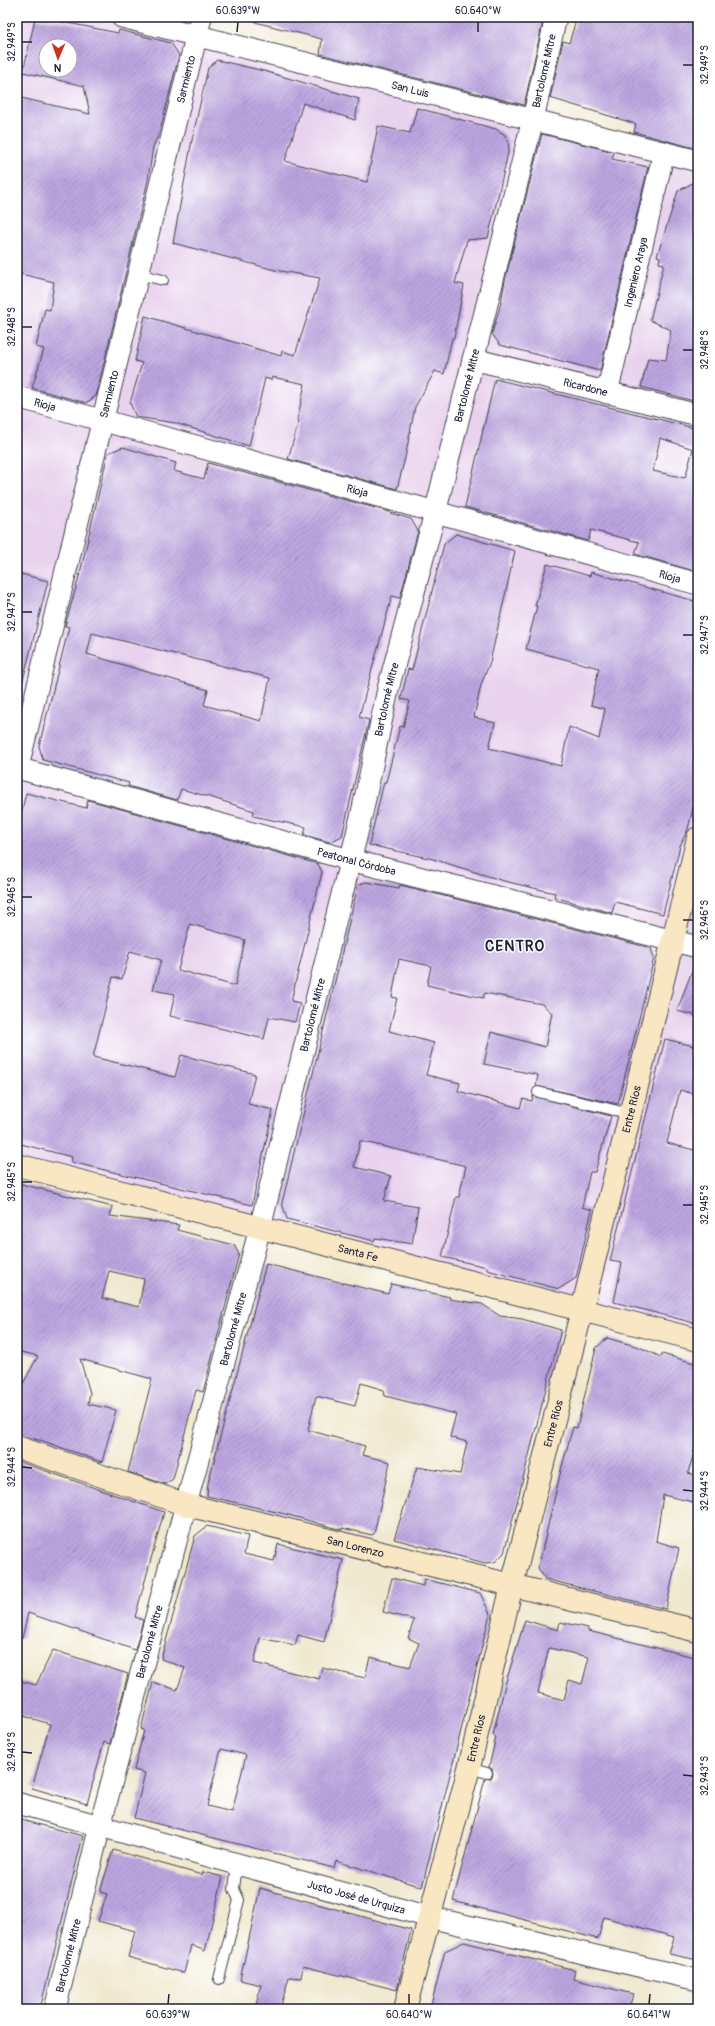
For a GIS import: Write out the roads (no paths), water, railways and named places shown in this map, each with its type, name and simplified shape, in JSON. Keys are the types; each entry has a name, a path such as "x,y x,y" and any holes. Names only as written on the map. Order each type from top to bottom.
{"main road":[{"name":"Entre Ríos","path":"405,2009 429,1917 478,1771 512,1585 631,1114 698,838"},
{"name":"Santa Fe","path":"17,1165 698,1340"},
{"name":"San Lorenzo","path":"17,1447 187,1505 698,1631"}],"street":[{"name":"San Luis","path":"122,17 199,26 533,119 698,161"},
{"name":"Bartolomé Mitre","path":"55,2009 100,1826 260,1228 350,860 388,689 533,119 556,17"},
{"name":"Sarmiento","path":"17,769 199,26"},
{"name":"Ingeniero Araya","path":"607,393 664,152"},
{"name":"Ricardone","path":"473,359 698,415"},
{"name":"Rioja","path":"17,397 434,513 698,584"},
{"name":"Peatonal Córdoba","path":"17,769 350,860 698,947"},
{"name":"Justo José de Urquiza","path":"17,1803 429,1917 698,1980"}],"lane":[{"path":"138,274 163,280"},
{"path":"538,1092 631,1114"},
{"path":"219,1979 239,1900 234,1889 237,1864"}],"district":[{"name":"CENTRO","path":"515,946"}]}
